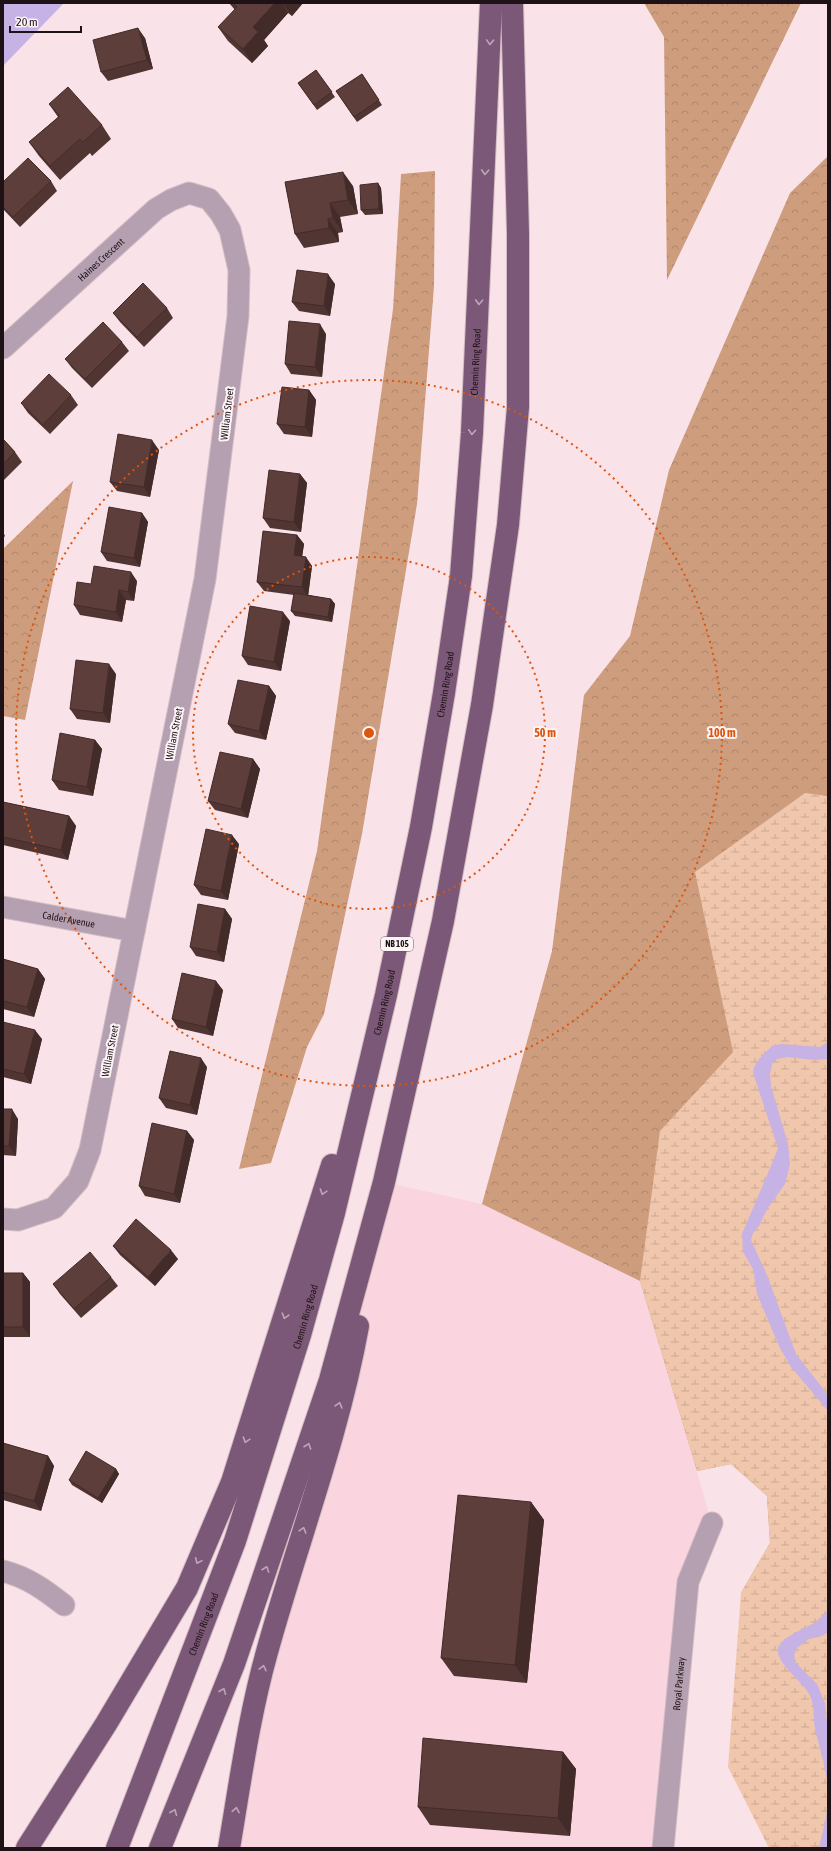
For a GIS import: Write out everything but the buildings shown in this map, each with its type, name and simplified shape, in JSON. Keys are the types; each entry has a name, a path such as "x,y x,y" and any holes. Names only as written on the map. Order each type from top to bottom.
{"highway":[{"name":"Chemin Ring Road","path":"117,1848 236,1541 300,1335 334,1212 386,995 421,828 444,693 461,576 472,433 491,3"},
{"path":"160,1848 234,1664 330,1380 384,1182 443,921 482,705 508,525 518,407 518,226 512,3"},
{"path":"28,1848 164,1628 186,1588 232,1482 386,995"},
{"path":"229,1848 249,1730 266,1654 352,1361 384,1182"}],"street":[{"name":"Haines Crescent","path":"3,348 156,209 171,200 189,193 209,199"},
{"name":"William Street","path":"3,1219 18,1220 54,1208 78,1181 90,1150 205,579 238,316 239,270 236,251 230,230 221,214 209,199"},
{"name":"Calder Avenue","path":"3,907 134,931"},
{"name":"Royal Parkway","path":"663,1848 688,1582 712,1523"},
{"path":"3,1571 21,1576 44,1589 64,1605"}],"shaded area":[{"path":"3,3 64,3 3,66"},
{"path":"828,1042 828,1059 814,1060 788,1057 777,1059 772,1064 770,1074 771,1086 788,1144 790,1164 785,1184 767,1209 759,1226 753,1233 751,1240 767,1275 796,1354 828,1395 828,1411 791,1367 780,1348 757,1294 753,1269 743,1252 742,1234 778,1148 753,1073 754,1067 759,1059 772,1046 781,1044 820,1047"},
{"path":"384,1182 482,1204 640,1281 712,1523 688,1582 663,1848 229,1848 249,1730 352,1361"},
{"path":"828,1611 828,1632 822,1636 809,1639 797,1648 794,1655 796,1663 817,1684 825,1703 828,1730 828,1790 826,1774 815,1728 812,1700 807,1691 781,1661 778,1649 783,1641 788,1637 814,1623"},
{"path":"828,1803 828,1848 819,1848 826,1820"}],"green space":[{"path":"644,3 801,3 667,280 664,37"},
{"path":"828,156 828,1575 741,1593 770,1543 767,1496 731,1464 697,1471 640,1281 482,1204 552,951 584,695 630,636 669,470 790,193"},
{"path":"435,171 434,286 417,504 362,834 324,1014 307,1047 271,1163 239,1169 317,851 393,309 401,174"},
{"path":"73,481 25,720 3,716 3,549"},
{"path":"805,793 828,796 828,1848 769,1848 728,1767 741,1593 770,1543 767,1496 731,1464 697,1471 640,1281 660,1131 733,1052 695,872"}]}
